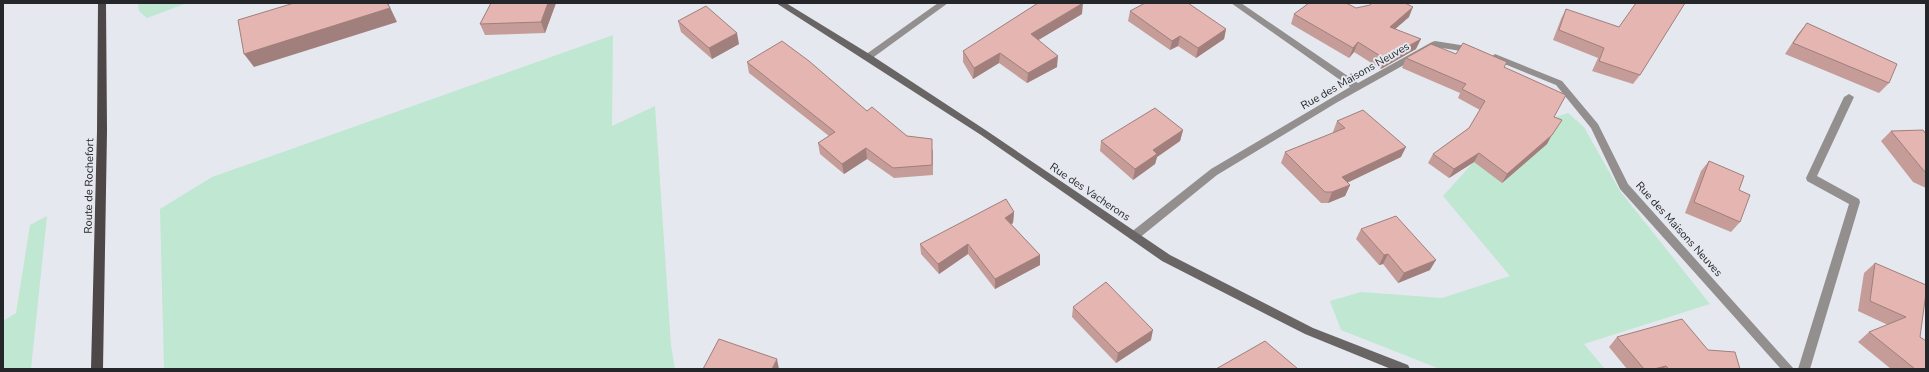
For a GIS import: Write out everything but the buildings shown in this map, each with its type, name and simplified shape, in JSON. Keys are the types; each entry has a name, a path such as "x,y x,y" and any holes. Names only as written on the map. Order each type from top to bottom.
{"main road":[{"name":"Route de Rochefort","path":"97,369 102,138 102,3"}],"street":[{"name":"Rue des Vacherons","path":"780,3 868,57 984,132 1166,258 1309,331 1404,369"},
{"path":"868,57 944,3"},
{"path":"1234,3 1358,88"},
{"name":"Rue des Maisons Neuves","path":"1134,236 1214,172 1435,44 1478,50 1559,83 1595,126 1624,186 1788,369"},
{"path":"1804,369 1855,202 1811,178 1849,97"}],"green space":[{"path":"138,3 187,3 147,18 139,11"},
{"path":"613,35 612,126 655,106 671,345 675,369 164,369 160,209 212,177"},
{"path":"1568,113 1584,127 1620,191 1710,304 1584,344 1605,369 1440,369 1341,330 1330,301 1361,292 1442,298 1510,276 1443,196 1497,136"},
{"path":"47,216 31,369 3,369 3,321 16,313 30,225"}]}
